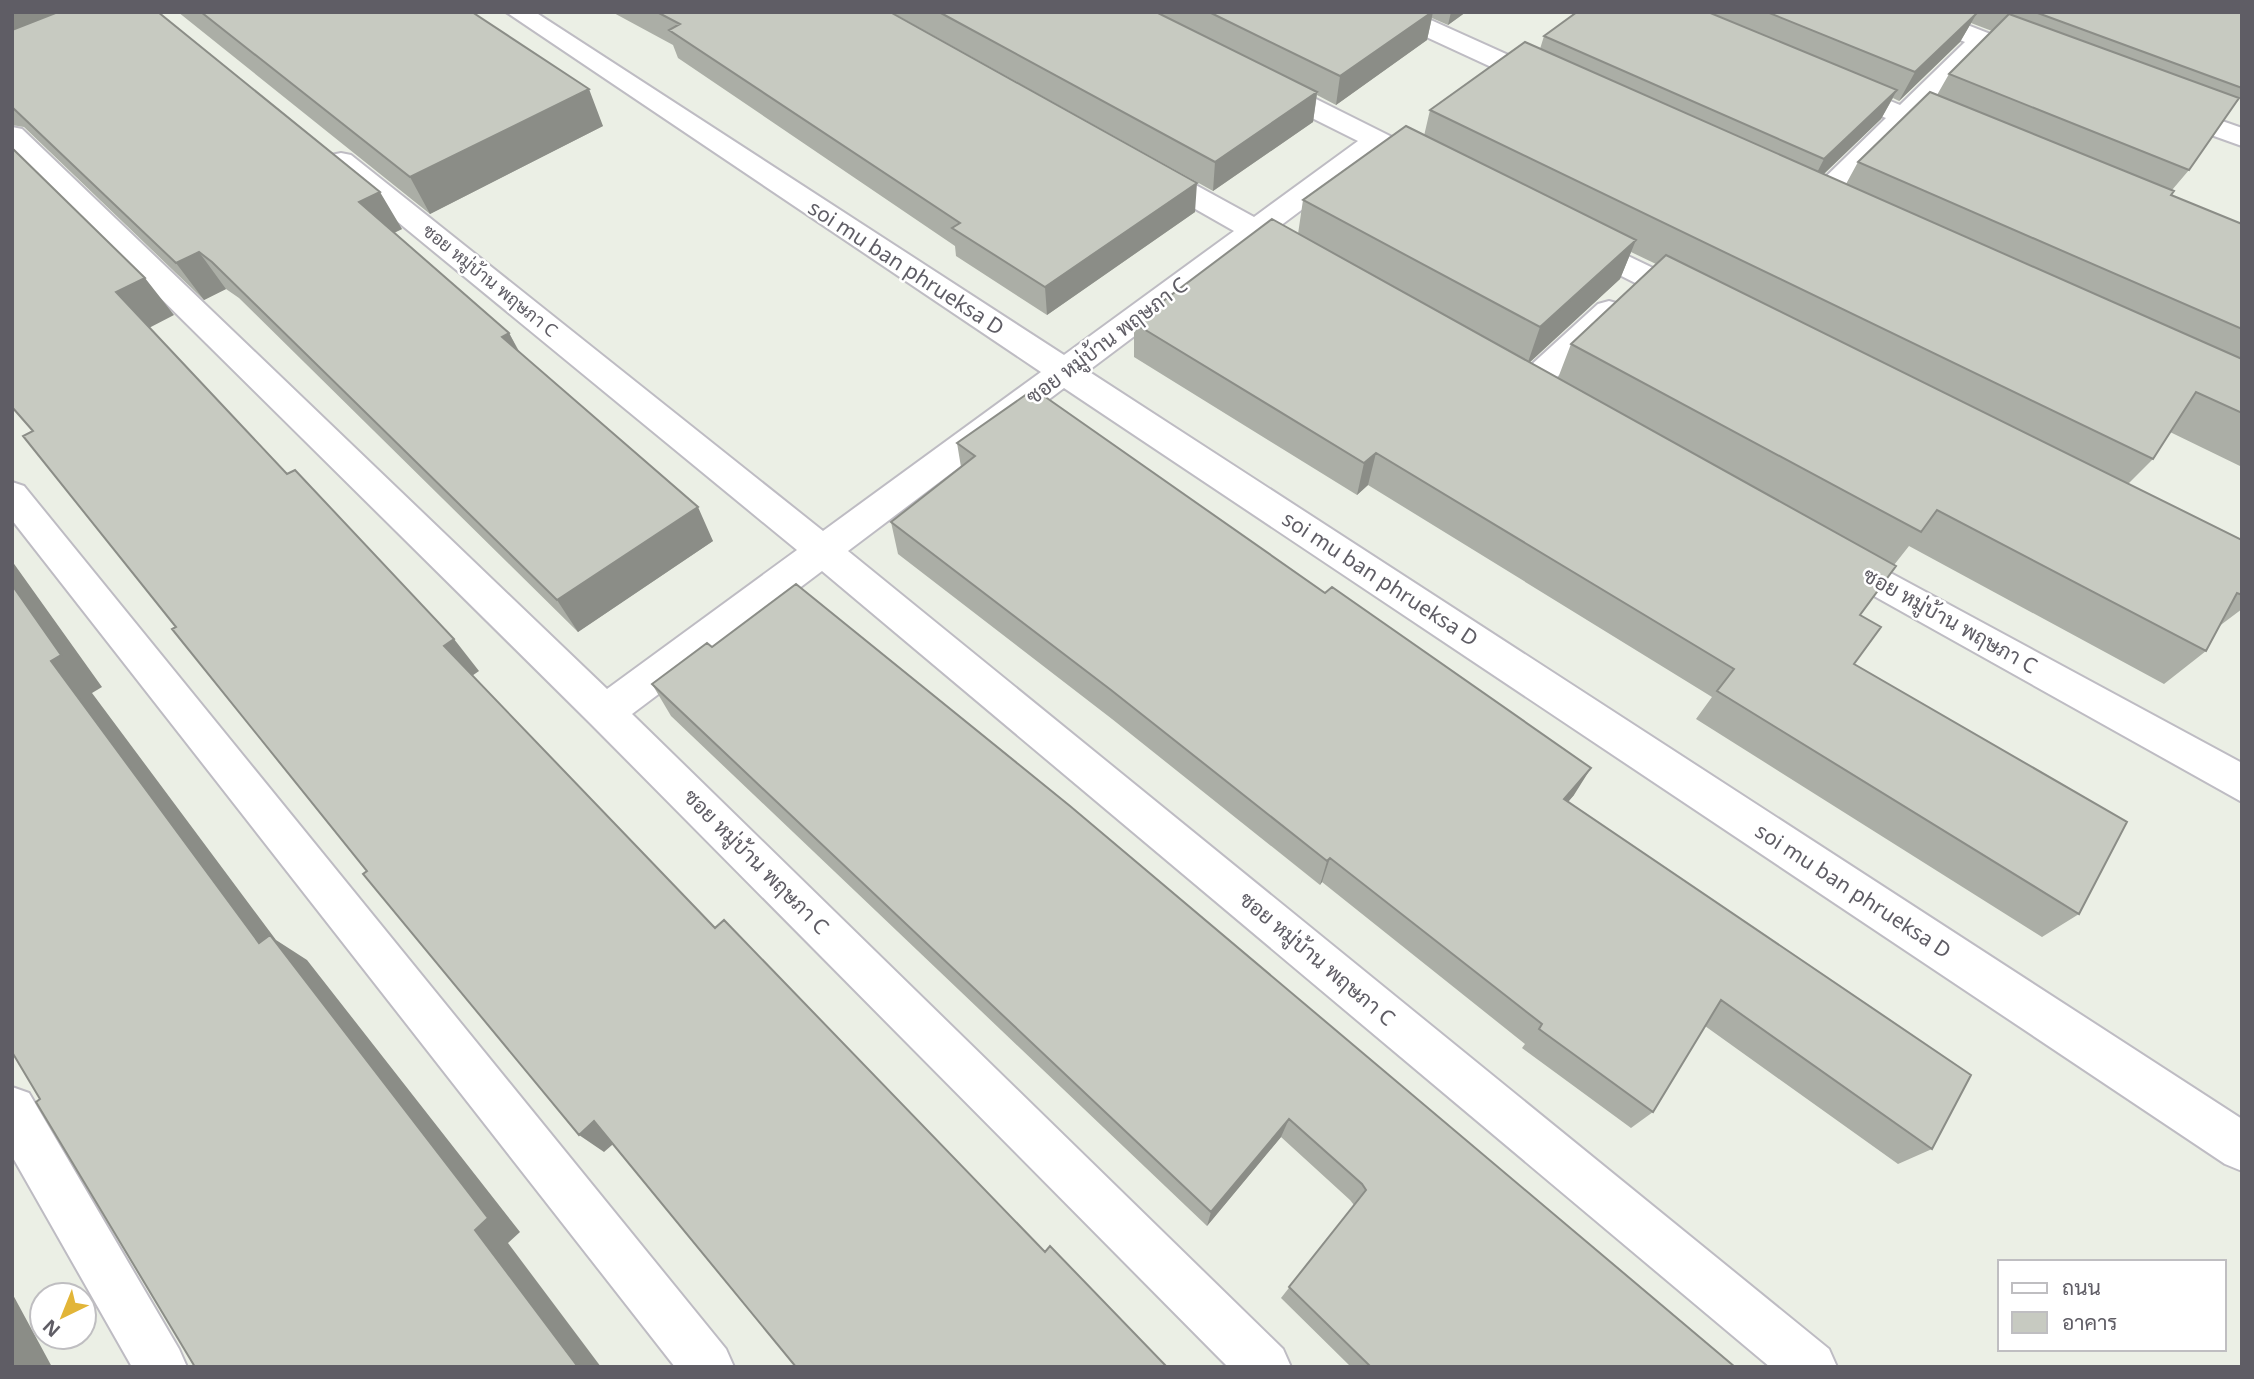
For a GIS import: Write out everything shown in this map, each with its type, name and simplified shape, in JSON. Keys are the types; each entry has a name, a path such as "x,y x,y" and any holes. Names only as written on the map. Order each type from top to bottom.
{"street":[{"name":"soi mu ban phrueksa D","path":"517,12 2242,1147"},
{"path":"1392,12 1566,91"},
{"path":"1911,12 2060,69"},
{"path":"1814,204 1982,39"},
{"path":"1244,73 1450,177"},
{"path":"1816,79 1977,147"},
{"path":"2151,104 2242,138"},
{"name":"ซอย หมู่บ้าน พฤษภา C","path":"12,135 605,712 1265,1367"},
{"name":"ซอย หมู่บ้าน พฤษภา C","path":"605,712 1377,140"},
{"name":"ซอย หมู่บ้าน พฤษภา C","path":"318,142 823,551 1811,1367"},
{"path":"1121,155 1327,271"},
{"path":"1548,227 1721,314"},
{"path":"1529,385 1646,276"},
{"path":"12,495 708,1367"},
{"name":"ซอย หมู่บ้าน พฤษภา C","path":"1806,541 2242,783"},
{"path":"12,1110 161,1367"}],"building":[{"path":"58,12 158,12 380,192 359,202 509,333 502,337 698,507 557,600 212,262 199,252 176,263 12,107 12,30"},
{"path":"201,12 472,12 589,89 410,177"},
{"path":"657,12 890,12 1197,183 1045,287 952,228 960,223 669,30 680,24"},
{"path":"939,12 1156,12 1317,92 1215,162"},
{"path":"1209,12 1432,12 1340,76"},
{"path":"1577,12 1708,12 1897,90 1824,159 1544,36"},
{"path":"1767,12 1974,12 1977,13 1915,72"},
{"path":"2035,12 2242,12 2242,88"},
{"path":"2009,14 2239,98 2189,170 1949,74"},
{"path":"1525,42 2242,359 2242,413 2196,392 2153,459 1430,110"},
{"path":"1930,92 2174,191 2171,195 2242,224 2242,329 1858,162"},
{"path":"1406,126 1636,240 1540,327 1303,200"},
{"path":"12,148 145,278 116,292 287,474 295,470 454,639 444,646 715,928 724,920 1045,1252 1050,1246 1167,1367 796,1367 594,1121 579,1135 363,874 367,871 172,629 176,627 23,436 33,431 12,407"},
{"path":"1272,219 1896,566 1860,615 1881,627 1854,664 2127,822 2079,914 1717,691 1734,669 1376,453 1364,463 1134,323"},
{"path":"1666,255 2242,540 2242,595 2237,593 2206,651 1937,510 1921,532 1571,344"},
{"path":"1034,389 1325,593 1332,587 1591,768 1564,799 1971,1075 1932,1149 1721,1000 1653,1112 1539,1029 1542,1024 1330,858 1327,861 1111,690 891,522 975,456 957,443"},
{"path":"796,584 1070,806 1735,1367 1371,1367 1289,1287 1366,1190 1362,1184 1289,1119 1211,1212 652,684 707,643 712,647"},
{"path":"12,585 61,655 51,661 259,943 270,935 488,1218 475,1230 578,1367 195,1367 36,1102 40,1099 12,1052"}]}
